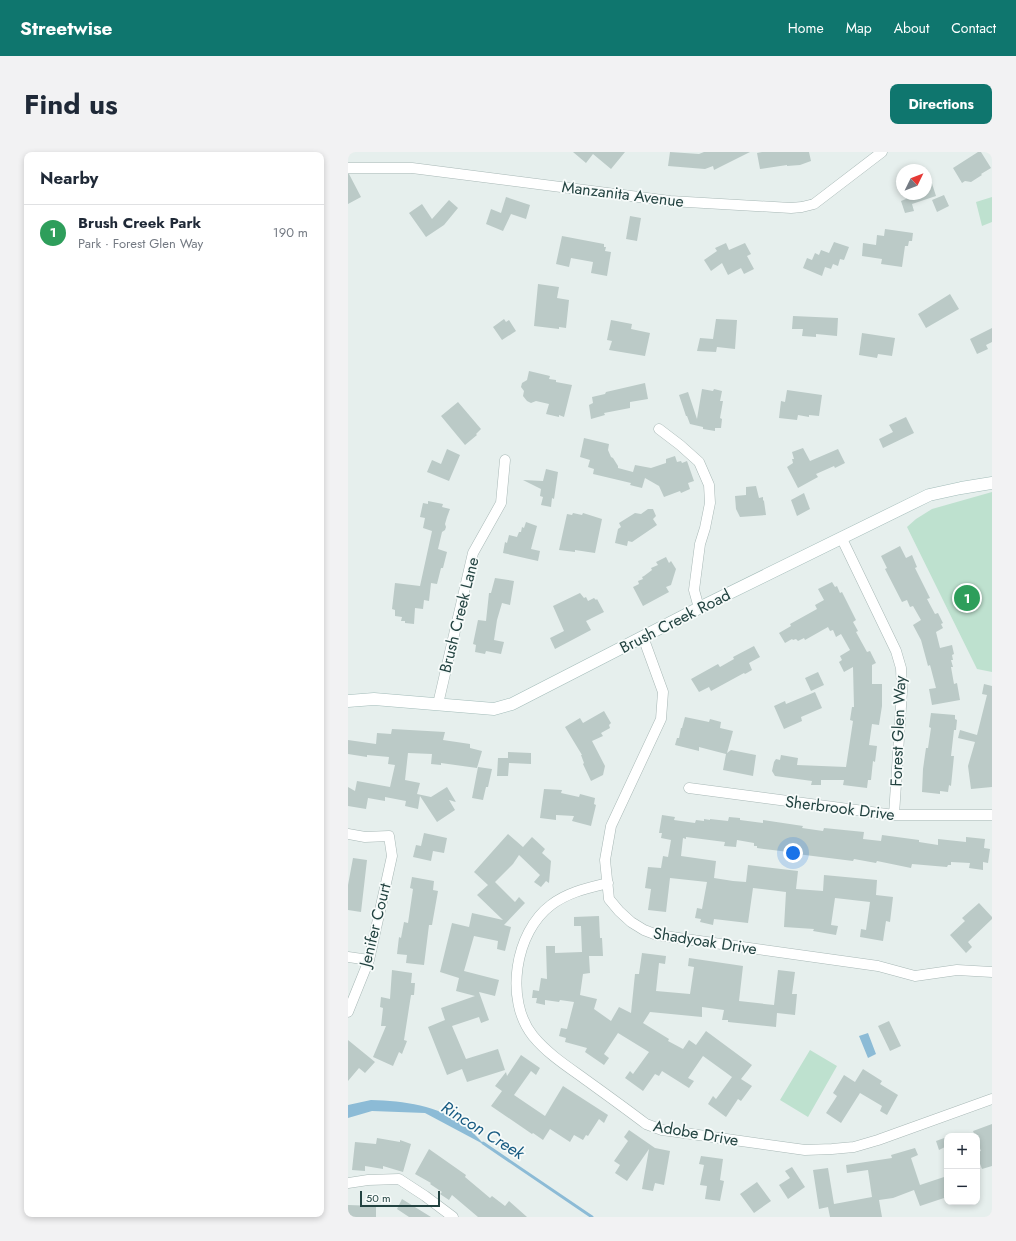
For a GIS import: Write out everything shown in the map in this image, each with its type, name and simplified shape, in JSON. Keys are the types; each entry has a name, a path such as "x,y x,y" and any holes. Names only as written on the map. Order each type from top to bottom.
{"street":[{"name":"Manzanita Avenue","path":"348,168 412,168 670,201 791,208 814,204 882,152"},
{"path":"659,429 699,462 709,485 710,503 700,544 694,590 699,608"},
{"name":"Brush Creek Lane","path":"438,704 473,553 501,503 506,460"},
{"name":"Brush Creek Road","path":"348,701 374,699 494,709 512,704 699,608 929,495 992,483"},
{"name":"Forest Glen Way","path":"842,539 896,651 901,668 902,691 894,815"},
{"name":"Shadyoak Drive","path":"643,637 663,692 661,719 611,826 605,860 609,899 631,922 644,930 657,935 878,966 915,976 957,970 992,972"},
{"name":"Sherbrook Drive","path":"689,788 894,815 992,814"},
{"name":"Jenifer Court","path":"348,834 365,837 389,836 392,856 369,960 348,1012"},
{"name":"Adobe Drive","path":"608,883 578,890 564,896 551,905 540,916 526,936 522,949 516,976 518,1006 524,1023 533,1036 553,1056 646,1124 662,1130 805,1150 832,1149 854,1146 878,1140 992,1099"},
{"path":"348,957 369,960"},
{"path":"348,1183 368,1180 399,1179 425,1196 441,1213 453,1217"}],"green space":[{"path":"992,197 992,222 982,226 976,202"},
{"path":"992,492 992,672 977,669 907,527 916,519 932,509"},
{"path":"810,1050 837,1066 808,1117 780,1100"}],"water":[{"path":"868,1033 876,1054 868,1058 859,1036"},
{"path":"371,1100 408,1103 443,1113 465,1126 485,1145 425,1113 372,1111 348,1118 348,1105"}],"building":[{"path":"573,152 625,152 611,169 593,154 586,163"},
{"path":"670,152 699,154 704,152 750,152 714,170 713,166 705,169 668,166"},
{"path":"809,152 811,161 800,165 787,165 760,169 757,153"},
{"path":"978,152 981,152 991,168 971,182 965,181 962,183 953,168"},
{"path":"348,174 361,197 348,204"},
{"path":"932,184 936,196 932,197"},
{"path":"944,195 949,206 937,212 932,200"},
{"path":"506,197 530,205 526,219 511,214 503,231 486,224 491,209 501,213"},
{"path":"449,200 458,208 444,225 426,237 409,213 422,204 432,219"},
{"path":"924,200 912,204 914,211 905,213 901,201"},
{"path":"630,216 641,218 637,241 626,239"},
{"path":"885,229 913,233 912,241 909,241 908,246 905,246 902,267 881,264 882,259 862,256 863,243 876,245 877,235 884,236"},
{"path":"562,236 604,244 604,247 606,247 605,251 611,252 607,276 591,273 593,262 571,258 569,267 556,264"},
{"path":"834,242 849,247 844,260 840,259 838,266 833,264 831,269 825,267 822,276 803,268 807,258 812,260 815,253 819,255 821,250 829,253"},
{"path":"726,243 729,250 745,243 751,254 747,256 754,269 744,274 741,268 728,275 722,263 711,271 704,260 717,251 715,248"},
{"path":"538,284 559,287 557,298 569,300 566,328 559,327 559,329 534,326"},
{"path":"950,294 959,309 926,328 918,314"},
{"path":"793,316 838,318 837,336 816,334 816,337 802,336 803,329 792,329"},
{"path":"504,319 506,322 509,320 516,331 502,340 493,327"},
{"path":"716,319 737,320 735,349 717,347 716,352 697,351 700,338 713,339"},
{"path":"611,320 632,324 631,329 650,333 645,356 609,350 612,341 607,340"},
{"path":"992,328 992,342 986,345 988,349 977,354 970,339"},
{"path":"862,333 895,338 892,356 878,354 877,358 859,355"},
{"path":"529,371 550,376 549,379 556,380 556,382 572,385 564,417 546,414 549,404 536,401 531,403 523,396 524,391 521,387 522,383 527,380"},
{"path":"645,383 648,399 630,402 630,408 604,413 605,415 591,419 589,405 593,403 592,397 605,394 606,392"},
{"path":"702,389 722,391 720,401 723,401 720,418 722,419 721,428 715,428 715,431 703,429 703,427 690,424 679,395 688,392 697,419"},
{"path":"787,390 822,395 819,416 809,415 809,417 798,415 797,420 779,418 781,401 785,402"},
{"path":"458,402 481,429 476,434 477,435 465,445 441,416"},
{"path":"906,417 914,433 883,448 879,439 893,432 889,425"},
{"path":"584,438 609,444 608,450 618,468 633,472 635,465 651,468 666,463 666,459 675,456 677,462 681,461 682,463 687,461 694,481 688,483 690,489 664,497 659,486 645,478 642,488 630,485 631,483 593,474 594,469 588,467 590,460 580,457"},
{"path":"803,448 810,461 838,449 845,463 816,474 818,477 798,488 787,467 793,463 792,459 794,459 792,452"},
{"path":"447,449 460,455 449,481 427,472 432,460 441,464"},
{"path":"546,469 558,472 554,499 552,498 551,507 541,505 543,497 540,496 541,489 523,480 543,481"},
{"path":"756,486 759,498 763,497 766,515 740,517 736,509 735,496 746,495 746,487"},
{"path":"804,493 810,509 797,516 791,500"},
{"path":"428,501 443,504 442,507 450,509 445,524 446,527 442,532 438,549 447,552 437,584 431,583 429,601 424,600 423,609 415,608 414,624 405,623 405,621 401,621 402,617 395,616 395,610 392,609 395,583 420,586 432,531 423,528 425,518 420,517 423,503 428,504"},
{"path":"648,509 653,509 656,516 653,519 657,525 632,542 628,541 627,546 615,543 618,529 621,527 619,523 635,513 641,514"},
{"path":"573,513 582,515 583,513 602,519 595,553 575,550 575,552 559,550 567,514 572,515"},
{"path":"526,522 537,526 531,549 540,551 538,561 503,553 505,542 507,543 509,535 517,537 519,532 521,532 522,527 524,528"},
{"path":"900,546 906,558 912,555 917,567 915,568 930,598 927,599 935,614 938,613 943,623 941,624 943,628 936,632 940,648 952,645 954,654 952,655 953,660 951,660 953,667 951,667 954,684 957,683 960,700 932,705 929,689 936,688 921,640 913,625 921,620 913,606 910,607 907,600 902,602 885,569 887,568 881,556"},
{"path":"666,557 669,563 671,561 676,569 671,585 666,587 669,592 643,606 633,587 639,584 638,581 643,579 642,577 652,570 651,568 658,565 656,562"},
{"path":"495,578 514,581 510,605 502,603 497,620 494,640 504,642 501,654 486,651 485,654 475,652 476,645 473,644 478,620 486,621 489,593 491,593"},
{"path":"832,582 835,587 837,586 840,593 842,592 856,620 853,622 858,631 856,632 867,652 870,651 876,663 872,665 872,684 882,684 882,706 879,725 872,724 869,745 877,746 875,762 873,761 871,780 868,780 867,788 843,785 844,780 821,780 821,785 811,785 812,781 775,776 772,771 774,762 776,759 780,760 781,755 798,758 797,765 846,767 853,721 850,720 852,707 854,707 853,667 844,672 839,662 842,660 840,656 850,650 841,634 836,637 833,630 830,631 828,627 805,640 804,638 798,641 796,639 792,639 785,643 779,633 791,626 790,624 817,609 815,605 824,600 818,589"},
{"path":"580,593 584,598 586,597 588,601 594,598 596,600 597,599 604,612 586,621 591,630 555,649 550,638 564,631 553,606"},
{"path":"754,646 760,657 749,663 752,670 711,691 709,687 699,692 691,679 718,664 720,667 734,659 733,657"},
{"path":"818,672 824,685 811,691 805,678"},
{"path":"984,684 992,686 992,787 971,789 968,766 975,742 958,738 960,730 977,735 987,695 982,694"},
{"path":"815,692 822,708 801,717 802,721 784,729 774,706 785,701 786,704"},
{"path":"604,711 611,723 609,725 610,728 601,733 603,736 592,741 605,766 603,775 591,781 583,764 582,755 565,727 580,718 583,723"},
{"path":"931,713 955,715 955,719 957,720 956,730 954,730 951,756 954,756 951,786 949,785 948,792 940,791 940,794 922,792 923,769 931,728 929,727"},
{"path":"685,717 709,722 710,719 721,722 720,728 733,731 727,753 731,750 756,755 753,776 723,770 726,754 699,747 699,751 675,745 677,738 679,738"},
{"path":"392,729 445,732 443,740 470,744 470,748 482,751 477,768 441,763 441,765 431,764 432,754 408,753 405,780 420,783 417,794 431,797 447,787 456,802 449,800 455,810 437,822 420,796 418,809 405,806 406,801 385,797 385,801 368,798 366,809 348,806 348,787 355,791 357,781 390,787 395,765 388,764 389,757 367,755 367,757 348,754 348,740 376,744 377,733 391,734"},
{"path":"508,752 531,753 531,764 509,763 508,776 497,776 498,758 508,758"},
{"path":"478,767 492,769 483,800 472,798"},
{"path":"544,789 562,790 561,793 579,797 580,794 595,798 594,804 596,805 591,826 572,821 574,816 556,815 556,820 540,818"},
{"path":"662,815 675,817 674,820 695,823 696,820 704,821 704,819 728,821 729,817 763,823 763,820 803,826 802,828 823,831 824,828 864,832 863,839 881,841 882,835 919,840 919,842 938,845 938,839 966,842 966,837 985,839 984,848 990,849 988,863 983,862 983,870 969,868 970,863 951,862 951,865 948,865 947,867 912,864 911,868 877,861 876,863 854,859 853,861 757,848 757,846 754,846 754,843 737,840 736,847 724,846 725,842 686,837 686,839 683,838 681,856 716,861 714,878 746,882 748,865 798,871 796,889 823,891 824,875 877,880 876,895 893,897 890,922 886,921 883,941 860,937 861,929 866,930 870,902 835,898 831,925 838,926 836,935 813,931 814,929 784,927 786,892 753,888 748,923 714,919 713,925 700,922 701,919 695,918 697,908 702,909 707,882 670,878 666,912 648,910 651,889 645,888 648,867 661,868 663,856 668,857 671,840 661,838 662,833 659,833"},
{"path":"424,833 447,838 444,853 433,851 431,861 413,857 416,845 421,846"},
{"path":"508,834 523,847 532,837 545,849 542,853 551,861 549,883 546,881 541,887 534,882 540,875 519,855 513,864 495,882 515,902 519,897 525,903 504,925 511,927 505,951 497,949 498,941 474,936 464,971 499,980 495,996 479,992 489,1020 481,1023 479,1017 452,1026 466,1059 498,1049 505,1070 467,1082 462,1069 447,1075 428,1027 445,1020 441,1008 475,996 456,991 459,978 440,972 452,923 469,927 472,913 503,920 477,895 488,885 474,872"},
{"path":"353,858 367,860 361,912 348,910 348,885"},
{"path":"412,877 434,881 433,890 438,891 432,925 429,925 424,965 406,963 407,955 397,954 399,937 401,938 404,922 408,923 413,889 410,888"},
{"path":"979,903 992,917 992,919 968,942 972,947 966,953 950,935 965,921 962,918"},
{"path":"599,916 603,956 589,956 590,973 583,974 580,995 597,999 594,1009 611,1021 619,1007 631,1013 635,974 639,974 642,953 666,956 665,964 659,963 656,991 690,994 694,967 688,966 689,958 743,966 739,1001 774,1005 778,970 795,972 792,994 797,994 795,1015 777,1013 776,1027 728,1022 728,1020 722,1020 724,1010 702,1007 702,1017 650,1012 643,1023 669,1039 668,1041 683,1049 689,1040 696,1045 706,1031 752,1065 741,1079 752,1086 741,1101 738,1099 726,1117 708,1104 713,1096 716,1099 732,1077 703,1056 688,1078 694,1081 689,1088 662,1071 659,1076 655,1074 643,1091 625,1078 630,1071 633,1074 649,1052 618,1033 604,1054 609,1058 604,1065 585,1052 587,1048 565,1042 566,1038 559,1036 561,1028 567,1029 574,1002 545,1000 545,1005 536,1003 537,998 532,998 533,990 539,991 541,978 547,979 546,946 555,946 555,953 582,952 581,926 574,926 574,917"},
{"path":"392,970 412,973 411,983 415,983 414,995 411,995 404,1040 407,1041 402,1054 399,1052 393,1066 373,1057 386,1026 381,1026 383,1008 380,1007 381,997 390,999"},
{"path":"889,1021 901,1046 890,1051 878,1026"},
{"path":"348,1040 375,1062 365,1073 359,1068 348,1081"},
{"path":"521,1055 540,1068 536,1075 531,1071 514,1095 545,1116 563,1086 608,1115 604,1123 599,1119 588,1136 586,1135 583,1140 574,1135 570,1142 550,1129 543,1140 491,1106 502,1091 495,1086 506,1072 507,1076"},
{"path":"863,1069 882,1081 880,1084 898,1095 887,1115 880,1111 882,1106 860,1093 841,1123 826,1113 837,1096 833,1093 844,1075 855,1082"},
{"path":"992,1124 992,1166 982,1169 980,1164 980,1133 974,1133 973,1131"},
{"path":"629,1130 655,1148 670,1151 664,1185 655,1183 653,1191 642,1189 649,1149 627,1181 615,1173 620,1165 614,1161 628,1141 624,1137"},
{"path":"377,1138 400,1142 400,1140 411,1144 403,1172 383,1166 383,1169 365,1166 365,1171 352,1170 355,1142 376,1144"},
{"path":"944,1138 944,1148 939,1150 936,1141"},
{"path":"915,1148 918,1155 911,1158 920,1185 944,1177 944,1198 920,1206 914,1190 893,1198 879,1200 882,1217 830,1217 828,1207 819,1209 813,1170 828,1168 834,1204 872,1197 868,1170 847,1173 846,1165 892,1158 891,1155"},
{"path":"429,1149 466,1175 465,1177 490,1198 492,1196 505,1206 509,1201 527,1217 478,1217 452,1195 449,1200 440,1194 442,1192 430,1184 431,1183 415,1174"},
{"path":"701,1156 723,1159 720,1180 724,1181 720,1201 705,1199 707,1186 700,1185 704,1165 699,1164"},
{"path":"792,1167 805,1187 788,1199 779,1185 790,1178 785,1171"},
{"path":"757,1182 771,1201 754,1213 740,1194"},
{"path":"402,1199 431,1217 409,1217 397,1209"},
{"path":"348,1205 376,1206 376,1217 348,1217"}],"waterway":[{"name":"Rincon Creek","path":"483,1143 592,1217"}],"place":[{"name":"Brush Creek Park","path":"967,598"}]}
